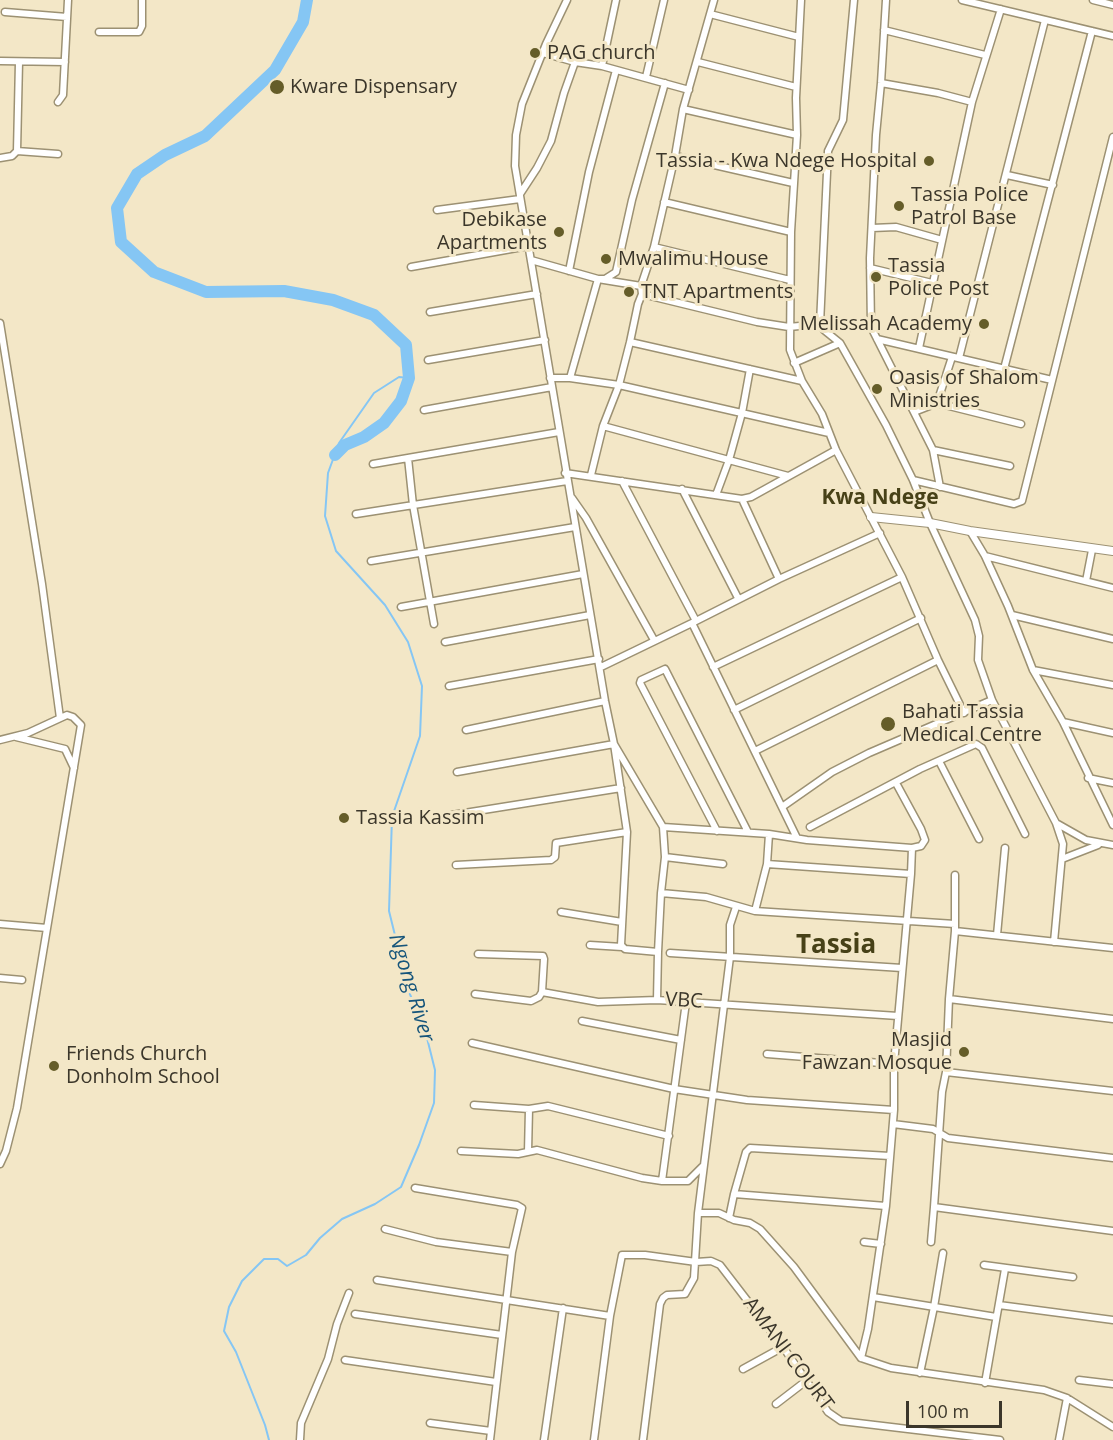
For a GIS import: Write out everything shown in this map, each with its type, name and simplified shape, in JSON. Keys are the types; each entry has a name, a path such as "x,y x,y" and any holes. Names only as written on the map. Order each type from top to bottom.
{"street":[{"path":"58,102 63,95 68,0"},
{"path":"99,32 139,32 142,26 142,0"},
{"path":"567,0 527,89 518,119 516,166 627,832 622,947"},
{"path":"602,66 616,0"},
{"path":"646,77 664,0"},
{"path":"591,475 603,426 619,385 642,294 641,286 654,247 675,156 683,109 714,0"},
{"path":"801,0 796,87 797,135 791,232 790,350 802,381 822,414 836,450 902,577 964,713"},
{"path":"854,0 843,120 828,152 820,324 840,343 886,425 913,480 930,523 975,620 979,636 978,660 992,700 1056,823 1063,844 1054,942"},
{"path":"886,0 876,135 870,268 871,327 933,450 940,487"},
{"path":"962,0 1113,36"},
{"path":"1093,0 1113,5"},
{"path":"919,348 972,102 1001,9"},
{"path":"5,12 67,16"},
{"path":"710,14 799,37"},
{"path":"937,403 955,358 1007,175 1045,20"},
{"path":"884,30 985,55"},
{"path":"1004,369 1092,31"},
{"path":"543,53 646,77 689,90"},
{"path":"0,61 65,62"},
{"path":"0,158 12,156 17,151 19,62"},
{"path":"437,210 520,196 551,141 575,62"},
{"path":"698,62 796,87"},
{"path":"569,271 589,172 616,70"},
{"path":"598,279 608,278 617,269 632,201 665,83"},
{"path":"881,83 938,93 972,102"},
{"path":"683,109 797,135"},
{"path":"913,480 1014,504 1022,501 1113,137"},
{"path":"17,151 58,154"},
{"path":"675,156 793,183"},
{"path":"1007,175 1053,185"},
{"path":"664,202 791,232"},
{"path":"872,228 896,227 942,240"},
{"path":"411,267 528,246"},
{"path":"654,247 790,280"},
{"path":"531,260 598,279 641,286"},
{"path":"870,268 932,283"},
{"path":"570,378 598,279"},
{"path":"430,312 537,294"},
{"path":"642,294 757,322 789,327 820,324"},
{"path":"0,323 42,584 60,718"},
{"path":"877,339 1052,380"},
{"path":"428,360 545,340"},
{"path":"630,342 802,381"},
{"path":"794,363 840,343"},
{"path":"716,495 729,460 742,413 750,369"},
{"path":"550,378 570,378 619,385 829,433"},
{"path":"424,410 552,387"},
{"path":"914,412 937,403 1021,424"},
{"path":"603,426 788,476"},
{"path":"373,464 559,432"},
{"path":"566,473 742,499 751,497 836,450"},
{"path":"933,450 1010,466"},
{"path":"408,458 413,505 435,624"},
{"path":"356,514 567,481"},
{"path":"622,481 694,622 713,667 797,838"},
{"path":"682,489 738,598"},
{"path":"571,497 586,518 654,640"},
{"path":"742,499 779,579"},
{"path":"871,517 930,523 1092,550 1113,551"},
{"path":"371,561 575,527"},
{"path":"969,531 985,556 1012,615 1033,670 1063,722 1088,778 1113,825"},
{"path":"601,667 738,598 880,533"},
{"path":"1086,581 1092,550"},
{"path":"985,556 1113,588"},
{"path":"401,608 584,574"},
{"path":"713,667 902,577"},
{"path":"445,642 590,615"},
{"path":"1012,615 1113,639"},
{"path":"734,710 921,618"},
{"path":"449,686 599,659"},
{"path":"755,751 938,660"},
{"path":"717,831 640,683 641,680 665,669 748,832"},
{"path":"1033,670 1113,685"},
{"path":"782,807 832,772 869,753 992,700"},
{"path":"466,729 605,701"},
{"path":"0,740 37,730 70,715 81,725 17,1108 6,1151 0,1164"},
{"path":"1063,722 1113,733"},
{"path":"16,737 65,749 74,768"},
{"path":"456,772 614,744"},
{"path":"614,744 663,827 665,857 661,893 657,1000"},
{"path":"810,827 974,745 981,746 1025,834"},
{"path":"939,761 979,839"},
{"path":"1088,778 1113,783"},
{"path":"663,827 748,832 912,848 921,846 925,840 896,783"},
{"path":"452,815 621,788"},
{"path":"1056,823 1086,840 1113,845"},
{"path":"456,865 550,860 555,856 556,843 627,832"},
{"path":"755,911 767,864 769,834"},
{"path":"1062,859 1100,844"},
{"path":"861,1358 873,1297 886,1206 894,1110 894,1064 912,848"},
{"path":"998,935 1005,848"},
{"path":"665,857 723,864"},
{"path":"767,864 911,874"},
{"path":"931,1242 942,1092 946,1072 955,928 955,875"},
{"path":"661,893 706,897 755,911 906,922 1113,948"},
{"path":"643,1440 660,1304 667,1295 680,1295 688,1291 694,1278 703,1166 730,957 730,925 736,907"},
{"path":"561,912 622,922"},
{"path":"0,924 47,928"},
{"path":"590,945 658,952"},
{"path":"670,953 902,968"},
{"path":"478,954 543,956 542,992"},
{"path":"0,978 22,980"},
{"name":"VBC","path":"476,994 531,1001 539,997 542,992 598,1002 657,1000 898,1016"},
{"path":"950,999 1113,1019"},
{"path":"662,1181 686,1002"},
{"path":"582,1021 681,1040"},
{"path":"472,1043 674,1089 747,1100 894,1110"},
{"path":"767,1054 894,1064"},
{"path":"946,1072 1113,1090"},
{"path":"474,1105 529,1109 548,1106 669,1136"},
{"path":"528,1152 529,1109"},
{"path":"893,1124 933,1129 948,1138 1113,1158"},
{"path":"729,1218 746,1152 750,1148 890,1156"},
{"path":"461,1151 518,1154 537,1150 642,1178 662,1181 688,1181 703,1166"},
{"path":"415,1188 521,1206 502,1335 490,1440"},
{"path":"734,1194 886,1206"},
{"path":"934,1207 1113,1231"},
{"path":"698,1213 718,1213 750,1223 760,1229 794,1267 861,1358 891,1368 1044,1390 1067,1398 1112,1427 1113,1417"},
{"path":"385,1229 436,1242 513,1252"},
{"path":"864,1242 881,1244"},
{"path":"920,1373 943,1253"},
{"name":"AMANI COURT","path":"610,1316 622,1255 645,1255 696,1262 711,1261 724,1269 783,1347 828,1412 841,1421 1000,1440"},
{"path":"984,1265 1073,1277"},
{"path":"985,1383 1005,1269"},
{"path":"377,1280 610,1316 594,1440"},
{"path":"300,1440 301,1423 328,1359 337,1324 349,1293"},
{"path":"873,1297 996,1317"},
{"path":"999,1305 1113,1320"},
{"path":"544,1440 563,1308"},
{"path":"355,1314 502,1335"},
{"path":"743,1369 783,1347"},
{"path":"345,1359 496,1382"},
{"path":"1079,1380 1113,1384"},
{"path":"776,1404 806,1381"},
{"path":"1059,1440 1067,1398"},
{"path":"430,1423 491,1431"}],"waterway":[{"name":"Ngong River","path":"307,0 303,22 275,70 205,136 165,155 137,174 117,208 121,242 154,272 206,292 284,291 333,300 374,315 406,345 409,378 401,401 384,423 364,437 345,445 335,455"},
{"name":"Ngong River","path":"269,1440 236,1352 224,1331 229,1307 242,1281 264,1259 278,1259 287,1266 306,1255 320,1238 342,1219 375,1204 401,1187 434,1103 435,1070 425,1030 409,992 389,911 392,817 420,736 422,686 408,642 385,605 336,551 325,516 328,473 339,443 374,393 399,377 409,378"}],"place":[{"name":"PAG church","path":"535,53"},
{"name":"Kware Dispensary","path":"277,87"},
{"name":"Tassia - Kwa Ndege Hospital","path":"929,161"},
{"name":"Tassia Police Patrol Base","path":"899,206"},
{"name":"Debikase Apartments","path":"559,232"},
{"name":"Mwalimu House","path":"606,259"},
{"name":"Tassia Police Post","path":"876,277"},
{"name":"TNT Apartments","path":"629,292"},
{"name":"Melissah Academy","path":"984,324"},
{"name":"Oasis of Shalom Ministries","path":"877,389"},
{"name":"Bahati Tassia Medical Centre","path":"888,724"},
{"name":"Tassia Kassim","path":"344,818"},
{"name":"Masjid Fawzan Mosque","path":"964,1052"},
{"name":"Friends Church Donholm School","path":"54,1066"}],"district":[{"name":"Kwa Ndege","path":"880,498"},
{"name":"Tassia","path":"836,946"}]}
